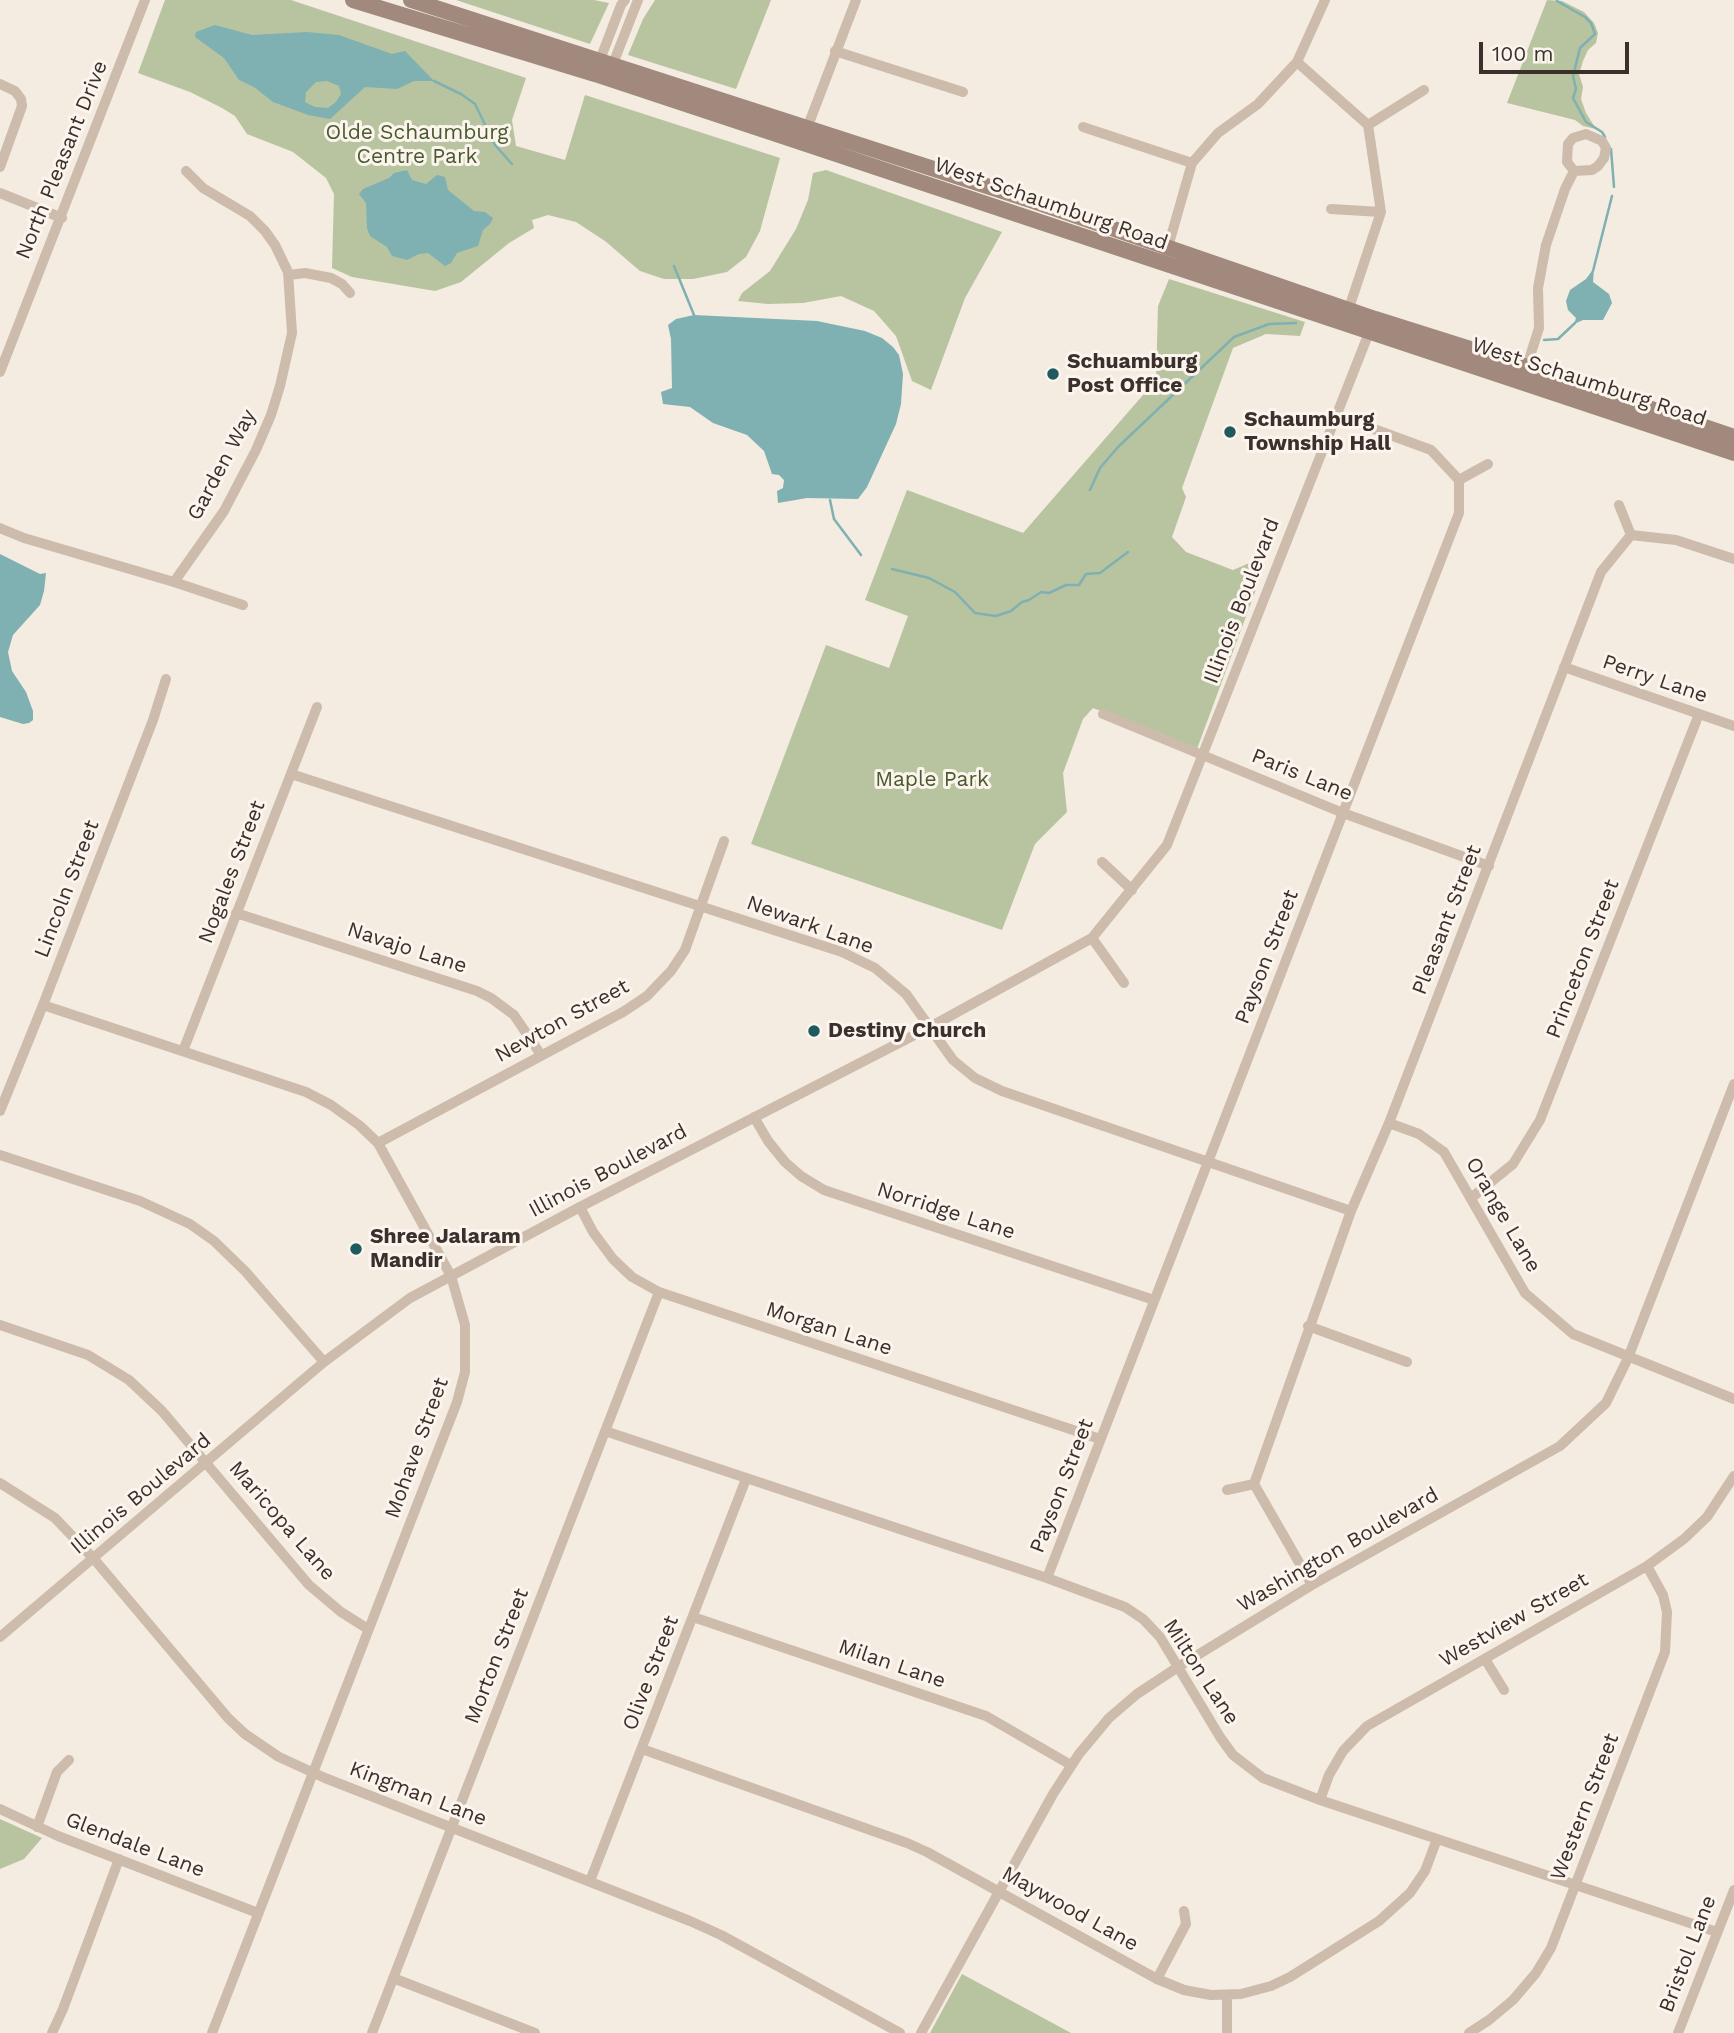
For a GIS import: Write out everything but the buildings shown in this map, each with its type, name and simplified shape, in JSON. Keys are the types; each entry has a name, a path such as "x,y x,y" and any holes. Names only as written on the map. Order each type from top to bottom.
{"main road":[{"name":"West Schaumburg Road","path":"353,0 604,69"},
{"name":"West Schaumburg Road","path":"411,0 604,69 1372,325 1734,437"},
{"name":"West Schaumburg Road","path":"1525,374 1734,453"}],"street":[{"name":"North Pleasant Drive","path":"0,373 145,0"},
{"path":"604,69 621,5 625,0"},
{"path":"604,69 638,0"},
{"path":"804,135 856,0"},
{"path":"1166,256 1192,163 1218,133 1258,104 1297,62 1325,0"},
{"path":"835,51 962,92"},
{"path":"1297,62 1368,125 1381,212 1346,316"},
{"path":"0,84 15,91 22,106 0,167"},
{"path":"1368,125 1424,90"},
{"path":"1083,127 1192,163"},
{"name":"Garden Way","path":"174,582 224,511 250,463 271,415 292,333 289,275 284,261 265,231 250,216 196,182 186,171"},
{"path":"1525,374 1539,328 1538,288 1546,245 1565,188 1574,171"},
{"path":"0,193 62,218"},
{"path":"1331,209 1381,212"},
{"path":"289,275 305,273 331,278 342,284 350,293"},
{"name":"Illinois Boulevard","path":"0,1637 324,1362 401,1304 580,1207 930,1027 1092,938 1167,845 1372,325"},
{"path":"1336,415 1430,450 1459,480 1488,464"},
{"name":"Payson Street","path":"1047,1578 1457,521 1461,506 1459,480"},
{"path":"1619,505 1631,535 1676,540 1734,559"},
{"path":"0,528 24,538 243,605"},
{"name":"Pleasant Street","path":"1254,1484 1350,1211 1389,1123 1601,572 1631,535"},
{"name":"Perry Lane","path":"1564,667 1734,726"},
{"name":"Lincoln Street","path":"0,1111 153,720 166,679"},
{"name":"Nogales Street","path":"183,1051 317,707"},
{"name":"Paris Lane","path":"1103,714 1343,813 1489,866"},
{"name":"Princeton Street","path":"1471,1198 1513,1164 1541,1120 1699,714"},
{"name":"Newark Lane","path":"291,774 842,952 875,968 906,995 953,1060 975,1078 1002,1091 1350,1211"},
{"name":"Newton Street","path":"378,1143 647,996 671,971 685,950 724,841"},
{"path":"1102,862 1132,890"},
{"name":"Navajo Lane","path":"236,913 477,990 514,1016 541,1055"},
{"path":"1092,938 1124,983"},
{"name":"Mohave Street","path":"43,1005 316,1097 359,1125 378,1143 451,1276 465,1325 466,1356 462,1386 212,2033"},
{"name":"Washington Boulevard","path":"921,2033 1071,1765 1109,1718 1137,1694 1178,1667 1312,1585 1560,1446 1606,1403 1628,1358 1734,1084"},
{"name":"Norridge Lane","path":"754,1117 785,1162 824,1190 1154,1300"},
{"name":"Orange Lane","path":"1389,1123 1419,1134 1444,1152 1525,1293 1573,1334 1734,1399"},
{"path":"0,1155 140,1200 175,1215 199,1230 224,1249 245,1271 324,1362"},
{"name":"Morgan Lane","path":"580,1207 593,1232 613,1259 632,1277 659,1293 1100,1439"},
{"name":"Morton Street","path":"372,2033 659,1293"},
{"name":"Maricopa Lane","path":"0,1325 70,1347 114,1369 150,1399 309,1585 341,1612 368,1629"},
{"path":"1308,1326 1406,1362"},
{"name":"Milton Lane","path":"606,1432 1047,1578 1132,1610 1160,1637 1220,1737 1242,1764 1276,1784 1717,1932"},
{"name":"Westview Street","path":"1320,1800 1329,1775 1343,1751 1367,1726 1647,1566 1684,1539 1707,1517 1734,1476"},
{"name":"Olive Street","path":"590,1881 746,1479"},
{"name":"Kingman Lane","path":"0,1483 55,1518 94,1559 228,1718 244,1734 279,1758 721,1935 900,2033"},
{"path":"1227,1490 1254,1484 1312,1585"},
{"name":"Western Street","path":"1469,2033 1504,2009 1536,1973 1550,1948 1665,1652 1667,1612 1663,1595 1647,1566"},
{"name":"Milan Lane","path":"693,1617 986,1716 1071,1765"},
{"path":"1485,1659 1504,1690"},
{"name":"Maywood Lane","path":"642,1749 884,1834 927,1852 1157,1979 1191,1992 1227,1995 1258,1991 1281,1982 1402,1903 1419,1881 1437,1839"},
{"path":"37,1828 57,1772 69,1760"},
{"name":"Glendale Lane","path":"0,1809 37,1828 258,1913"},
{"path":"52,2033 119,1859"},
{"name":"Bristol Lane","path":"1678,2033 1734,1890"},
{"path":"1157,1979 1186,1924 1184,1911"},
{"path":"393,1978 535,2033"},
{"path":"1227,1995 1227,2033"}],"green space":[{"name":"Olde Schaumburg Centre Park","path":"165,0 291,0 526,78 512,120 516,146 565,160 585,95 780,158 760,231 746,257 727,272 693,279 664,279 640,271 605,241 576,222 548,215 532,220 534,228 509,243 461,282 435,291 352,277 332,268 334,194 326,178 293,152 247,134 235,116 222,108 190,92 138,73"},
{"path":"456,0 594,0 609,3 590,44"},
{"path":"655,0 771,0 736,89 628,55 643,19"},
{"path":"1547,0 1562,1 1584,12 1594,23 1598,33 1596,43 1588,50 1579,74 1583,87 1581,99 1596,129 1583,126 1575,120 1507,103"},
{"path":"826,170 1002,232 965,298 931,390 912,381 896,336 874,311 841,296 803,303 738,301 742,293 770,271 796,229 808,200 813,173"},
{"name":"Maple Park","path":"1169,279 1305,322 1300,336 1266,334 1233,348 1182,488 1186,497 1172,537 1186,552 1233,570 1254,561 1265,565 1197,749 1093,708 1083,719 1063,773 1067,812 1035,844 1002,930 751,844 826,645 889,668 908,616 865,600 907,490 1023,533 1156,380 1158,306"},
{"path":"0,1819 42,1838 24,1859 0,1869"},
{"path":"962,1974 1071,2033 930,2033"}],"water":[{"path":"215,25 252,35 307,32 339,35 392,54 405,51 434,81 414,81 397,89 365,87 330,119 308,115 273,102 254,87 239,80 224,58 195,37 196,32","holes":["327,81 339,86 341,94 328,108 315,107 305,102 306,92 316,82"]},
{"path":"407,170 412,180 426,184 437,175 445,177 448,190 474,211 485,212 493,218 483,230 478,246 457,253 451,263 445,266 428,253 407,260 392,256 387,247 370,236 366,203 359,194 363,189 389,178 394,173"},
{"path":"1594,268 1593,282 1609,294 1612,303 1603,320 1583,320 1574,324 1576,318 1568,310 1566,301 1570,290 1586,279"},
{"path":"694,315 817,321 865,331 882,338 893,347 899,355 903,374 901,404 896,424 867,487 858,499 807,498 778,503 777,491 783,488 784,480 779,475 772,474 764,451 747,435 713,423 690,407 663,404 661,392 672,388 671,339 668,325 676,319"},
{"path":"0,554 40,574 46,573 40,605 13,635 8,652 12,671 26,692 33,711 33,720 23,724 0,717"}],"waterway":[{"path":"1557,1 1585,17 1591,23 1595,34 1580,48 1573,76 1576,89 1573,98 1586,122 1605,137"},
{"path":"434,81 475,104 495,145 512,164"},
{"path":"1611,149 1614,187"},
{"path":"1593,271 1612,196"},
{"path":"674,266 694,315"},
{"path":"1090,490 1100,468 1118,447 1234,337 1269,324 1296,323"},
{"path":"1544,340 1558,339 1575,323"},
{"path":"830,500 834,519 861,555"},
{"path":"892,569 929,578 955,592 975,613 996,616 1011,611 1041,592 1049,593 1066,585 1079,585 1086,574 1100,573 1128,552"}],"place":[{"name":"Schuamburg Post Office","path":"1053,374"},
{"name":"Schaumburg Township Hall","path":"1230,432"},
{"name":"Destiny Church","path":"814,1031"},
{"name":"Shree Jalaram Mandir","path":"356,1249"}]}
